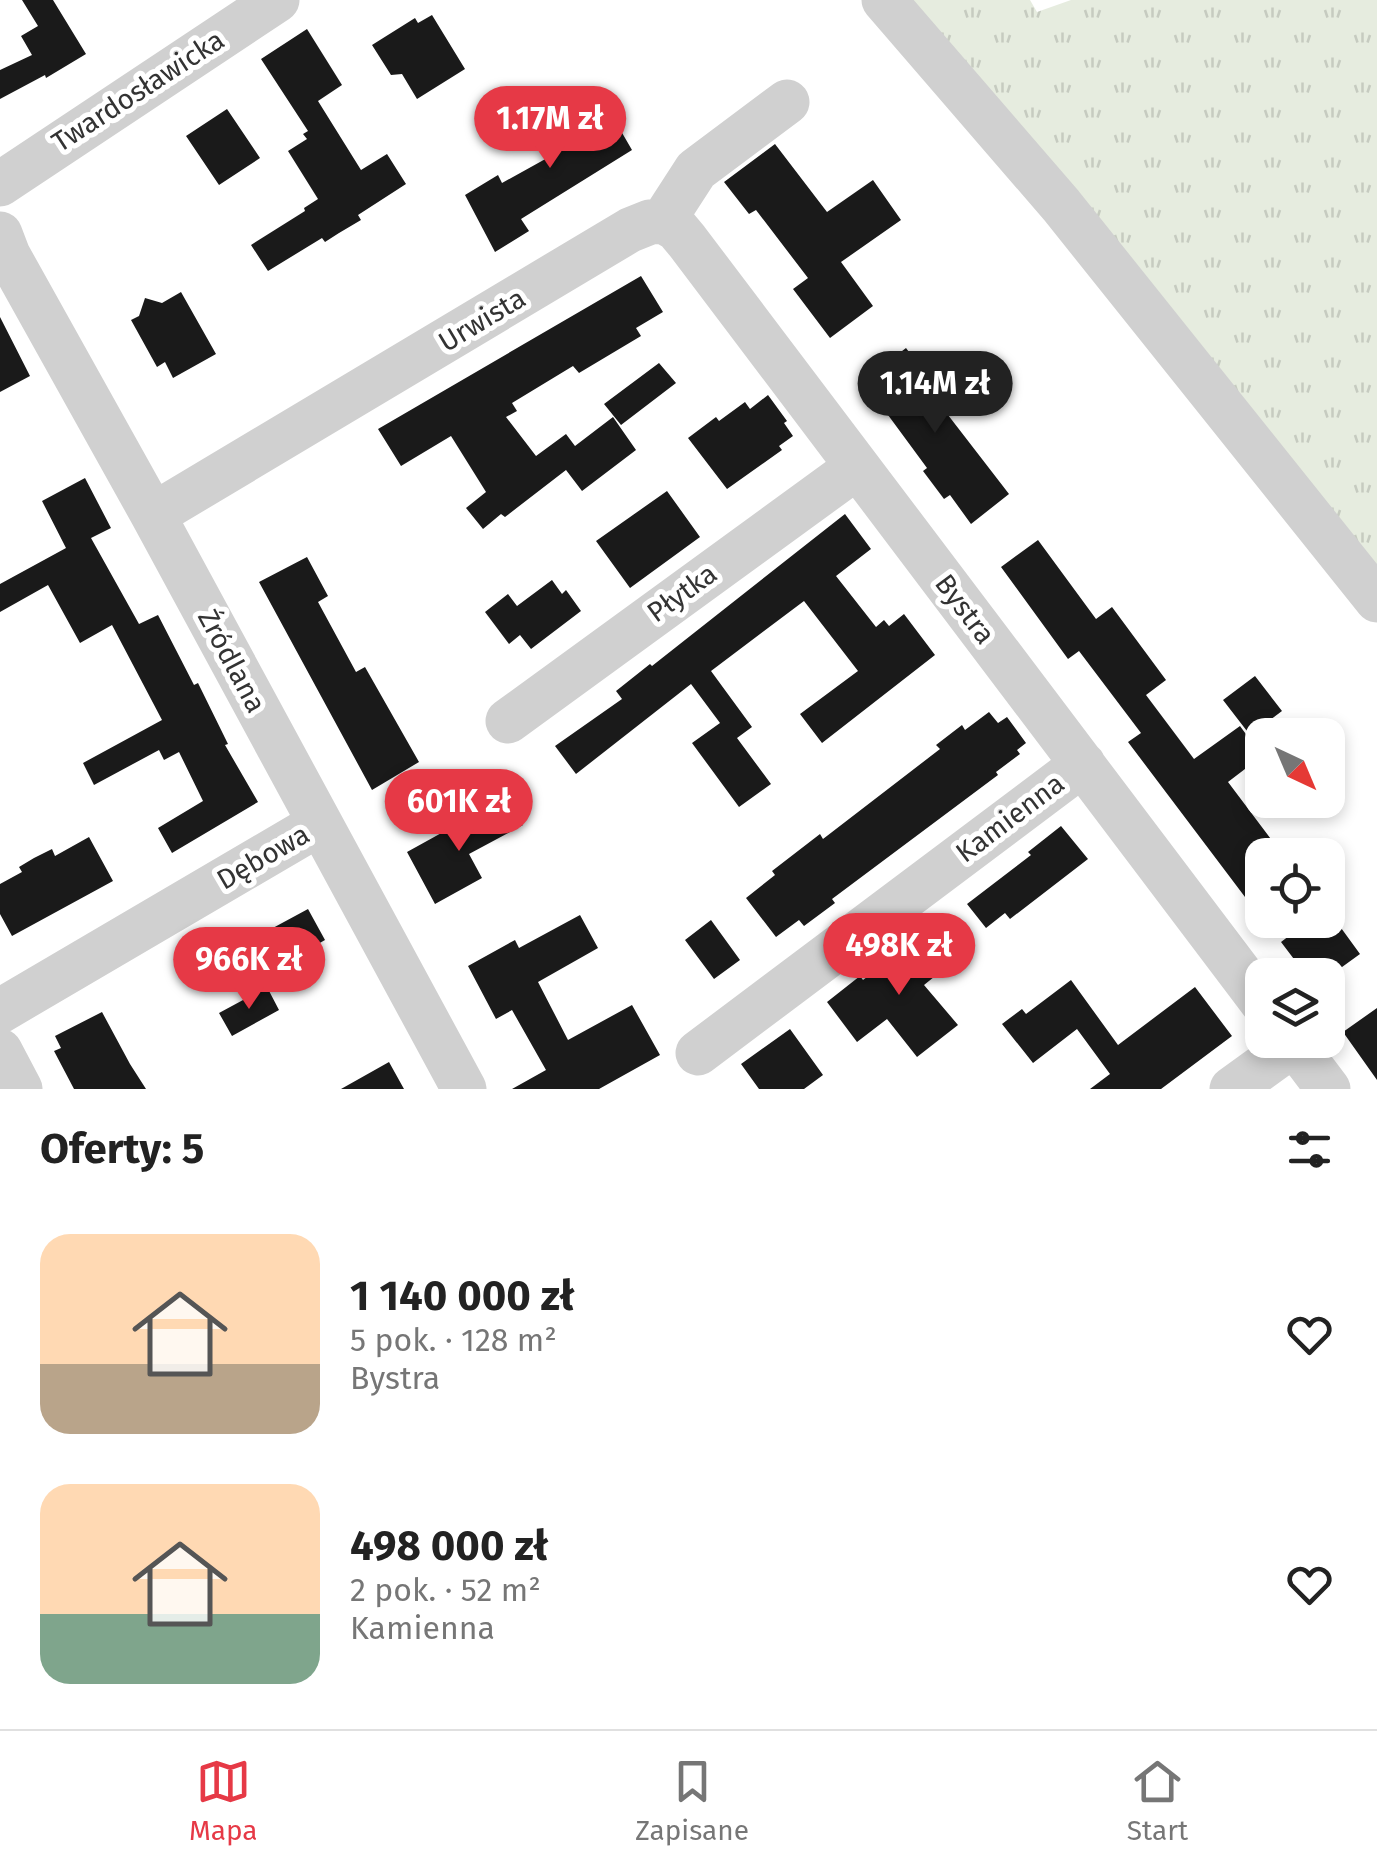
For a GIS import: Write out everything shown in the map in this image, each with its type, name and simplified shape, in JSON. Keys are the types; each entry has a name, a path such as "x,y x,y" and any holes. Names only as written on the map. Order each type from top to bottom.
{"street":[{"name":"Twardosławicka","path":"0,184 277,0"},
{"path":"884,0 1061,204 1377,600"},
{"path":"663,221 696,170 786,102"},
{"name":"Bystra","path":"663,221 687,240 1245,979"},
{"name":"Urwista","path":"153,515 630,230 663,221"},
{"name":"Źródlana","path":"0,234 464,1089"},
{"name":"Płytka","path":"508,721 857,467"},
{"name":"Kamienna","path":"698,1053 1083,764"},
{"name":"Dębowa","path":"0,1012 319,824"},
{"path":"0,1051 20,1089"},
{"path":"1232,1089 1272,1058"},
{"path":"1305,1058 1328,1089"}],"green space":[{"path":"906,0 1030,0 1037,12 1071,0 1377,0 1377,571"}],"building":[{"path":"22,0 53,0 86,54 0,99 0,70 32,55 21,36 38,26"},
{"path":"432,15 465,69 417,99 402,74 391,75 372,45 415,18 418,23"},
{"path":"307,29 342,85 318,101 361,170 387,154 406,184 358,215 361,220 268,271 251,245 318,199 288,151 307,139 303,134 308,131 261,59"},
{"path":"596,88 632,150 521,219 529,231 495,252 465,195 498,175 502,183 576,142 558,110"},
{"path":"227,109 260,158 219,185 186,136"},
{"path":"775,144 827,212 873,180 901,220 841,262 873,306 830,338 793,289 808,278 756,210 749,214 724,182"},
{"path":"641,276 663,312 636,328 641,336 579,373 573,366 512,403 517,411 506,417 536,456 566,434 575,446 613,417 636,450 582,491 566,470 483,529 466,508 486,492 451,436 401,466 378,429"},
{"path":"181,292 216,354 173,378 165,362 157,367 131,320 139,316 145,298 162,303"},
{"path":"0,317 30,376 0,392"},
{"path":"906,348 943,398 938,402 1009,494 971,524 950,495 944,499 923,471 927,468 863,381"},
{"path":"659,363 676,383 621,425 604,404"},
{"path":"768,395 793,436 779,446 782,450 727,489 688,438 716,417 719,421 745,402 750,409"},
{"path":"85,478 111,528 91,538 139,624 158,615 194,685 198,683 228,744 225,745 258,802 172,853 158,828 203,801 179,752 164,760 159,750 94,785 83,763 162,720 112,625 80,643 48,585 0,612 0,584 66,548 42,501"},
{"path":"667,491 700,537 630,588 596,541"},
{"path":"845,514 871,549 836,576 876,627 884,620 889,626 904,614 935,655 822,743 800,714 858,671 804,601 711,671 752,727 737,738 771,784 739,807 692,743 720,723 691,684 576,774 555,746 622,699 616,691"},
{"path":"1038,540 1096,619 1112,607 1166,680 1146,695 1194,759 1240,726 1245,733 1245,769 1228,782 1245,805 1245,818 1255,818 1270,838 1245,838 1245,897 1128,742 1141,733 1079,651 1068,659 1001,567"},
{"path":"307,557 328,596 318,602 356,672 365,667 419,762 372,790 259,582"},
{"path":"552,580 562,594 566,590 581,611 531,649 520,635 509,644 485,612 508,594 517,606"},
{"path":"1255,676 1282,711 1273,718 1245,718 1245,729 1223,700"},
{"path":"989,712 998,723 1007,717 1026,743 1017,750 1020,754 996,772 998,775 832,899 835,903 804,926 799,920 776,937 746,898 775,875 772,871 820,834 823,839 940,749 936,745 962,725 965,730"},
{"path":"508,805 523,825 469,854 482,878 435,904 407,852 454,826 457,832"},
{"path":"1061,826 1088,859 1010,919 1005,913 986,928 967,904 1031,855 1028,852"},
{"path":"89,837 113,881 12,936 0,914 0,884 22,872 19,867 34,858 52,849 55,856"},
{"path":"308,909 325,940 288,961 271,929"},
{"path":"580,915 598,948 538,982 568,1040 632,1005 660,1055 599,1089 512,1089 546,1070 512,1010 496,1019 468,966 515,940 519,948"},
{"path":"711,920 740,960 714,979 685,940"},
{"path":"926,932 950,964 924,985 958,1025 917,1057 887,1019 857,1042 827,1002"},
{"path":"1345,933 1360,954 1345,965 1345,958 1293,958 1281,942 1286,938 1345,938"},
{"path":"1071,980 1118,1045 1195,987 1232,1036 1161,1089 1090,1089 1110,1074 1077,1029 1033,1063 1002,1024 1022,1009 1026,1014"},
{"path":"267,987 279,1010 232,1036 219,1013"},
{"path":"1377,1008 1377,1080 1345,1035 1345,1031"},
{"path":"102,1012 146,1089 74,1089 54,1051 61,1048 55,1036"},
{"path":"790,1029 823,1075 804,1089 759,1089 741,1064"},
{"path":"389,1062 404,1089 341,1089"}]}
